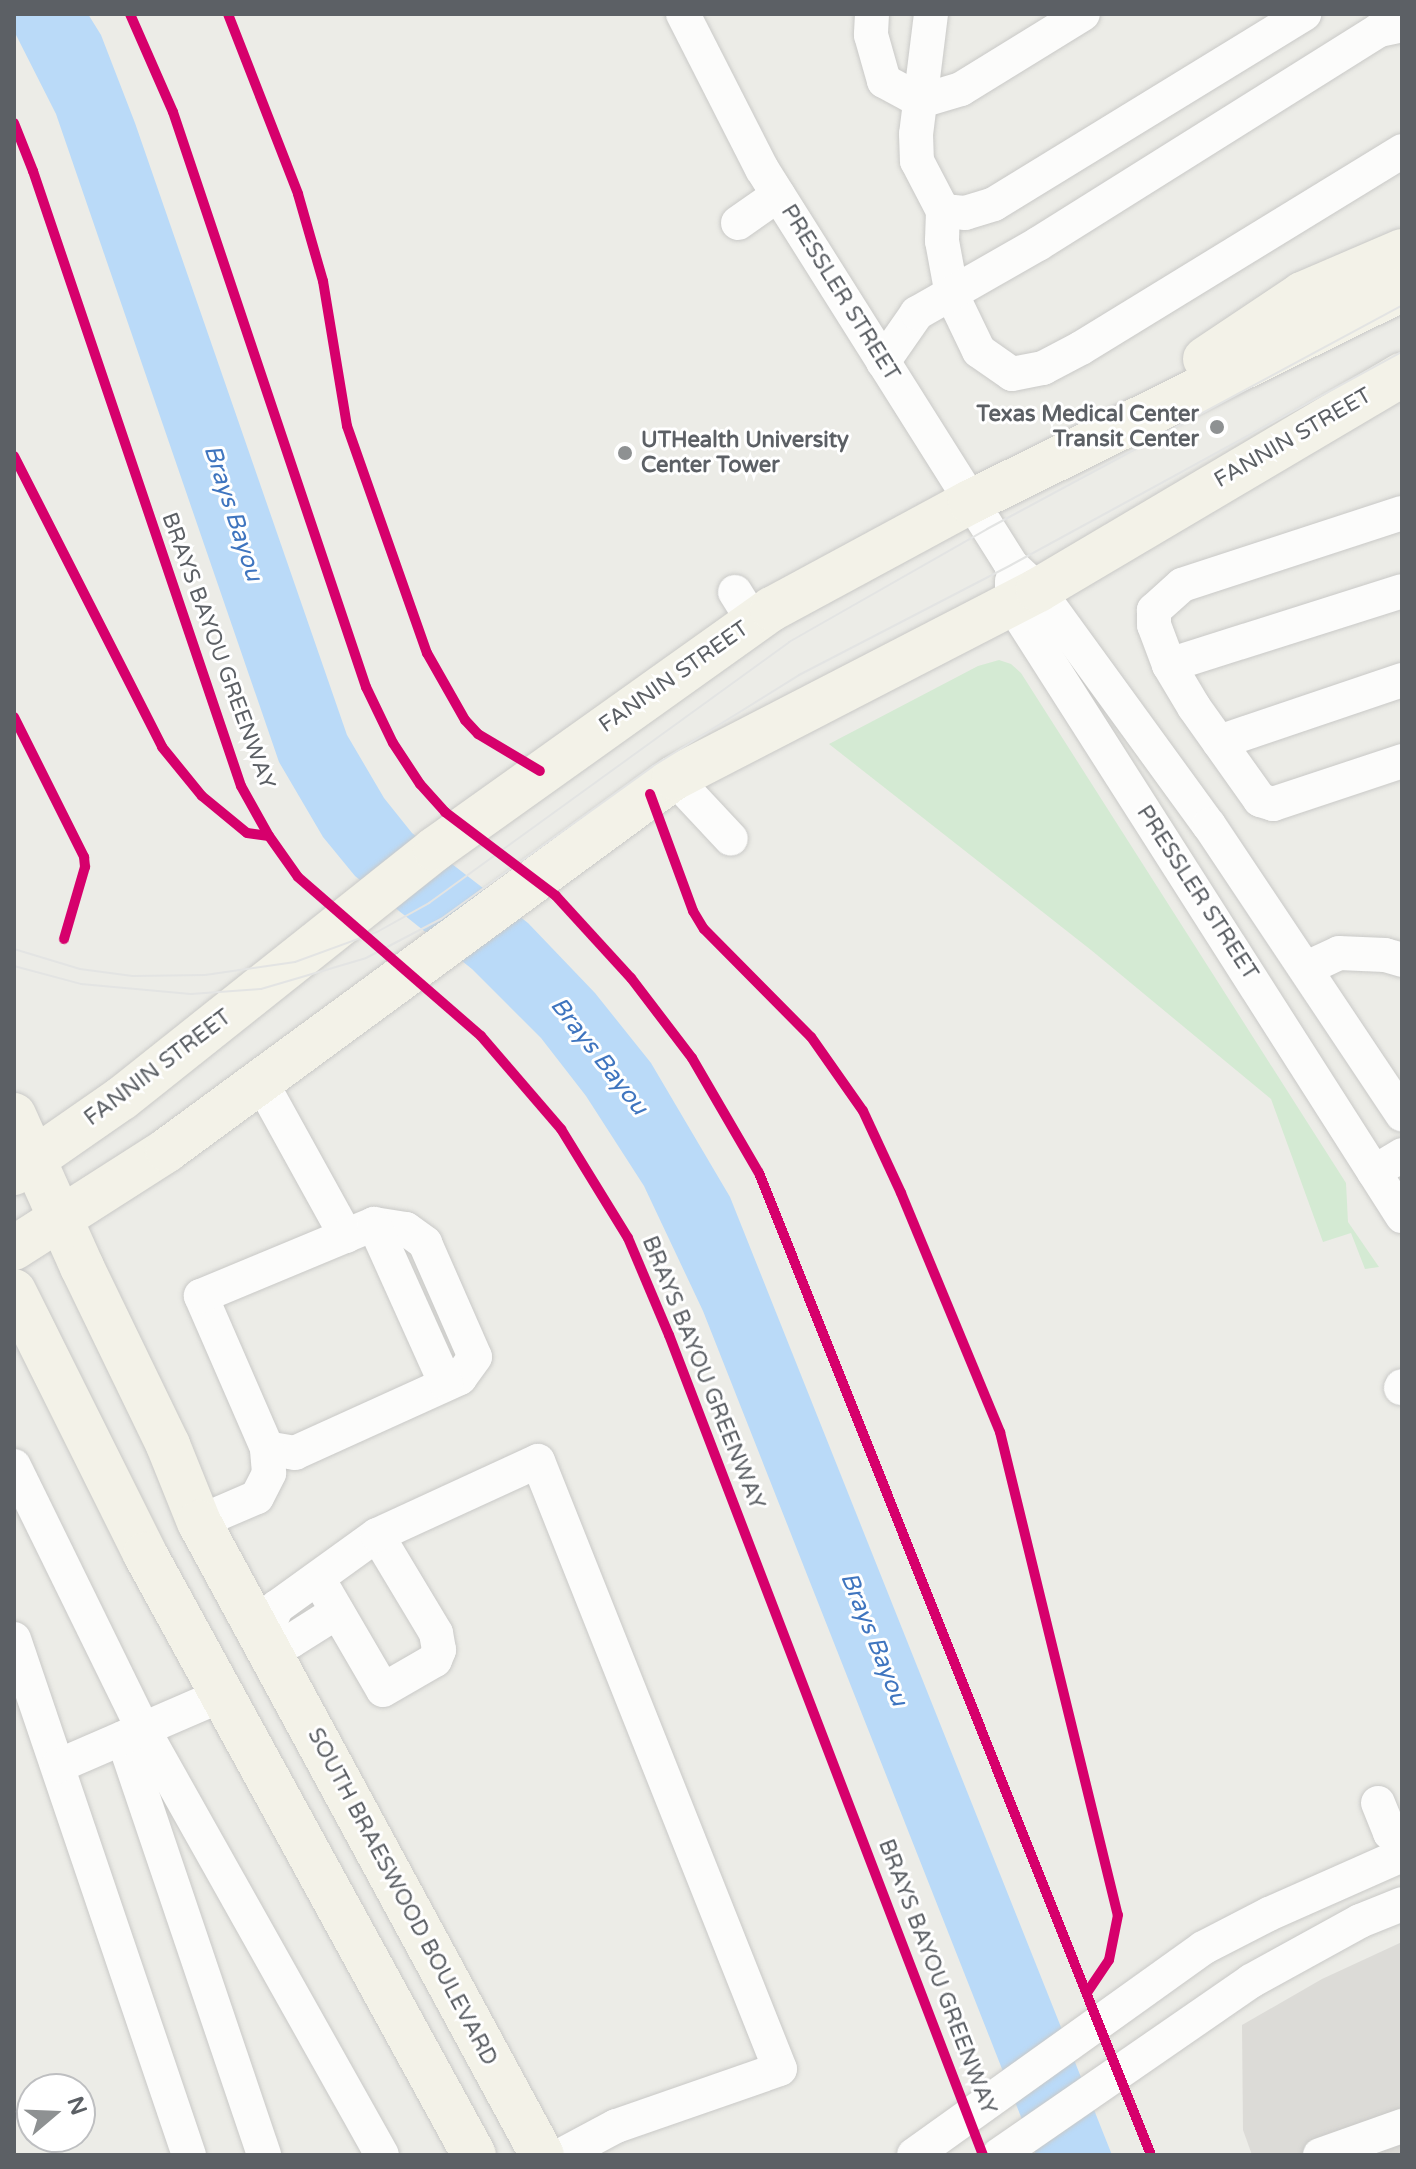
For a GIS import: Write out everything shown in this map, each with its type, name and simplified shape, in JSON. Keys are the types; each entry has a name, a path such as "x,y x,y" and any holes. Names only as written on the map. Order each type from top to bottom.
{"main road":[{"path":"1044,466 1302,294 1402,251"},
{"name":"FANNIN STREET","path":"24,1166 122,1098 435,849 524,785 745,607 970,502 1402,289"},
{"name":"FANNIN STREET","path":"14,1248 61,1221 261,1082 588,838 674,778 1241,467 1402,375"},
{"path":"1241,467 1402,396"},
{"name":"SOUTH BRAESWOOD BOULEVARD","path":"14,1115 24,1166 61,1221 168,1445 199,1522 542,2155"},
{"path":"14,1291 82,1432 215,1682 474,2155"},
{"path":"215,1682 263,1638"}],"street":[{"name":"PRESSLER STREET","path":"683,14 725,100 778,195 970,502 1191,884 1388,1163 1402,1216"},
{"path":"872,14 871,35 884,81 921,101 961,89 1083,14"},
{"path":"931,14 917,161 943,211 942,241 952,295 979,351 1012,374 1043,368 1081,348 1402,151"},
{"path":"943,211 965,213 994,204 1304,14"},
{"path":"883,362 917,313 952,295 1379,30 1402,25"},
{"path":"738,223 778,195"},
{"path":"1402,513 1182,585 1154,610 1154,625 1169,665 1260,800 1273,804 1402,761"},
{"name":"PRESSLER STREET","path":"1020,587 1232,858 1402,1114"},
{"path":"1169,665 1402,591"},
{"path":"1219,742 1402,680"},
{"path":"674,778 731,839"},
{"path":"1191,884 1232,858"},
{"path":"1307,968 1339,953 1385,955 1402,960"},
{"path":"261,1082 360,1230"},
{"path":"199,1522 257,1497 269,1473 267,1448 201,1296 360,1230 406,1229 425,1243 475,1357 460,1378 295,1453 267,1448"},
{"path":"337,1612 291,1641 263,1638 277,1607 319,1580 377,1535 538,1461 780,2069 616,2126 562,2155"},
{"path":"14,1466 133,1733 382,2155"},
{"path":"319,1580 383,1690 435,1660 439,1650 436,1633 377,1535"},
{"path":"14,1639 189,2155"},
{"path":"58,1766 133,1733 215,1682"},
{"path":"133,1733 264,2155"},
{"path":"1378,1803 1390,1833 1402,1842"},
{"path":"914,2155 1203,1948 1402,1855"},
{"path":"999,2155 1251,1981 1360,1921 1402,1904"},
{"path":"1320,2155 1402,2126"}],"shaded area":[{"path":"1402,1942 1402,2155 1252,2155 1243,2130 1242,2025 1322,1979"}],"green space":[{"path":"999,660 1011,664 1021,673 1346,1183 1348,1222 1379,1267 1365,1269 1351,1233 1323,1242 1271,1099 1091,950 829,744 978,666"}],"water":[{"name":"Brays Bayou","path":"14,14 88,14 101,35 135,123 347,735 384,798 412,833 528,923 595,993 651,1063 730,1197 1112,2155 1036,2155 703,1311 644,1186 586,1096 541,1038 472,969 355,876 323,837 279,762 56,114 14,31"}],"tram line":[{"path":"14,949 80,969 133,976 205,975 295,962 377,932 429,903 789,642 987,529 1402,306"},
{"path":"14,966 81,984 191,994 261,989 366,958 441,919 653,766 799,675 1011,565 1402,352"}],"cycle path":[{"path":"130,14 173,112 366,687 393,743 420,784 445,812 556,896 631,978 692,1058 759,1173 1151,2155"},
{"path":"228,14 298,194 323,281 347,426 427,653 465,720 478,734 540,771"},
{"name":"BRAYS BAYOU GREENWAY","path":"14,123 33,171 241,786 269,836 298,877 481,1036 561,1129 628,1238 669,1335 983,2155"},
{"path":"14,456 162,747 202,796 247,833 269,836"},
{"path":"14,717 84,857 85,867 64,939"},
{"path":"650,794 693,911 704,929 811,1037 863,1111 901,1193 1000,1432 1118,1915 1109,1960 1087,1993"}],"place":[{"name":"Texas Medical Center Transit Center","path":"1217,427"},
{"name":"UTHealth University Center Tower","path":"625,453"}]}
